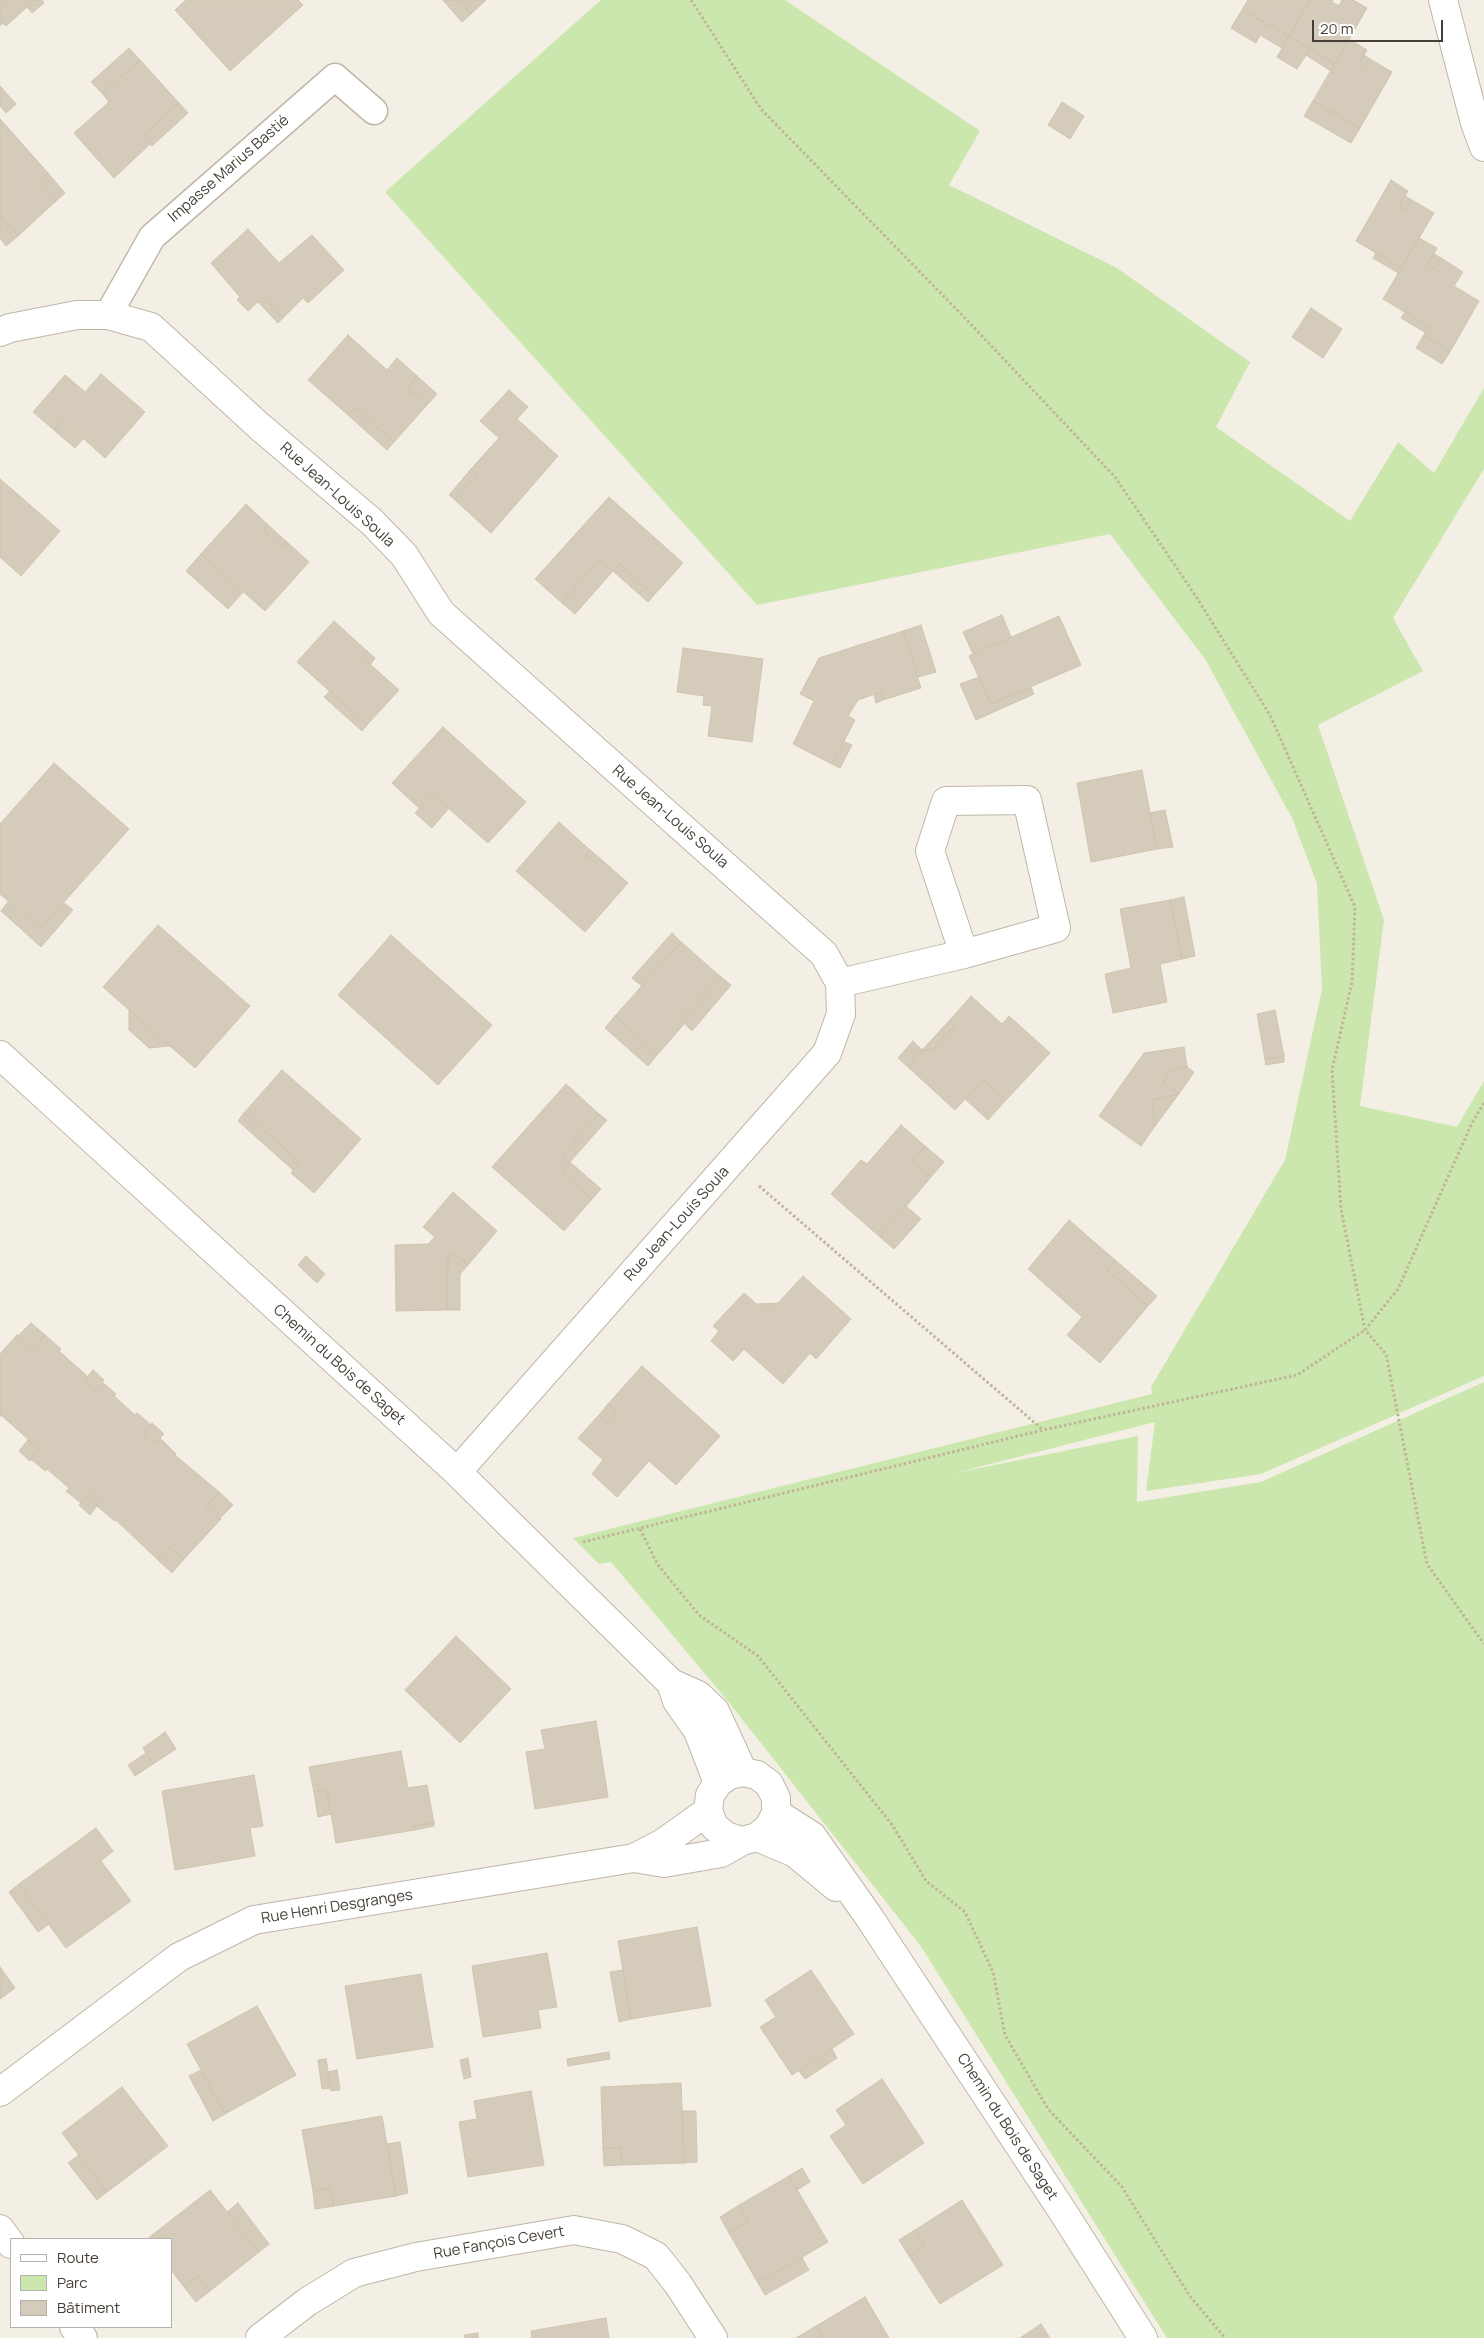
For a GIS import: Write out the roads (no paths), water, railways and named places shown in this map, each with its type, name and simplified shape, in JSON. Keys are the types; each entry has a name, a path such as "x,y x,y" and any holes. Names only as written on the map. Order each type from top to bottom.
{"street":[{"path":"1443,0 1474,123 1484,147"},
{"name":"Rue Jean-Louis Soula","path":"0,332 10,328 77,315 108,315 151,326 259,426 372,522 404,555 441,613 824,954 840,983 841,1014 827,1053 457,1472"},
{"path":"840,983 964,954 1056,928 1028,800 946,801 930,851 964,954"},
{"name":"Chemin du Bois de Saget","path":"0,1055 457,1472 670,1683 698,1695 715,1711 743,1772"},
{"name":"Chemin du Bois de Saget","path":"670,1683 677,1701 698,1732 718,1783"},
{"path":"708,1811 710,1795 718,1783 729,1775 743,1772 758,1775 769,1784 776,1798 776,1813 770,1828 750,1839"},
{"name":"Chemin du Bois de Saget","path":"708,1811 714,1826 726,1836 750,1839 795,1853 824,1876 869,1917"},
{"name":"Rue Henri Desgranges","path":"0,2092 179,1957 254,1920 634,1858 663,1843 708,1811"},
{"name":"Chemin du Bois de Saget","path":"776,1813 812,1836 869,1917 1065,2215 1143,2338"},
{"name":"Rue Henri Desgranges","path":"634,1858 664,1863 721,1853 750,1839"},
{"path":"0,2230 10,2243"},
{"name":"Rue Fançois Cevert","path":"260,2338 307,2302 354,2273 416,2257 574,2230 622,2239 656,2256 678,2284 713,2338"},
{"path":"75,2328 83,2338"}],"lane":[{"name":"Impasse Marius Bastié","path":"108,315 152,237 335,76 374,111"}]}
